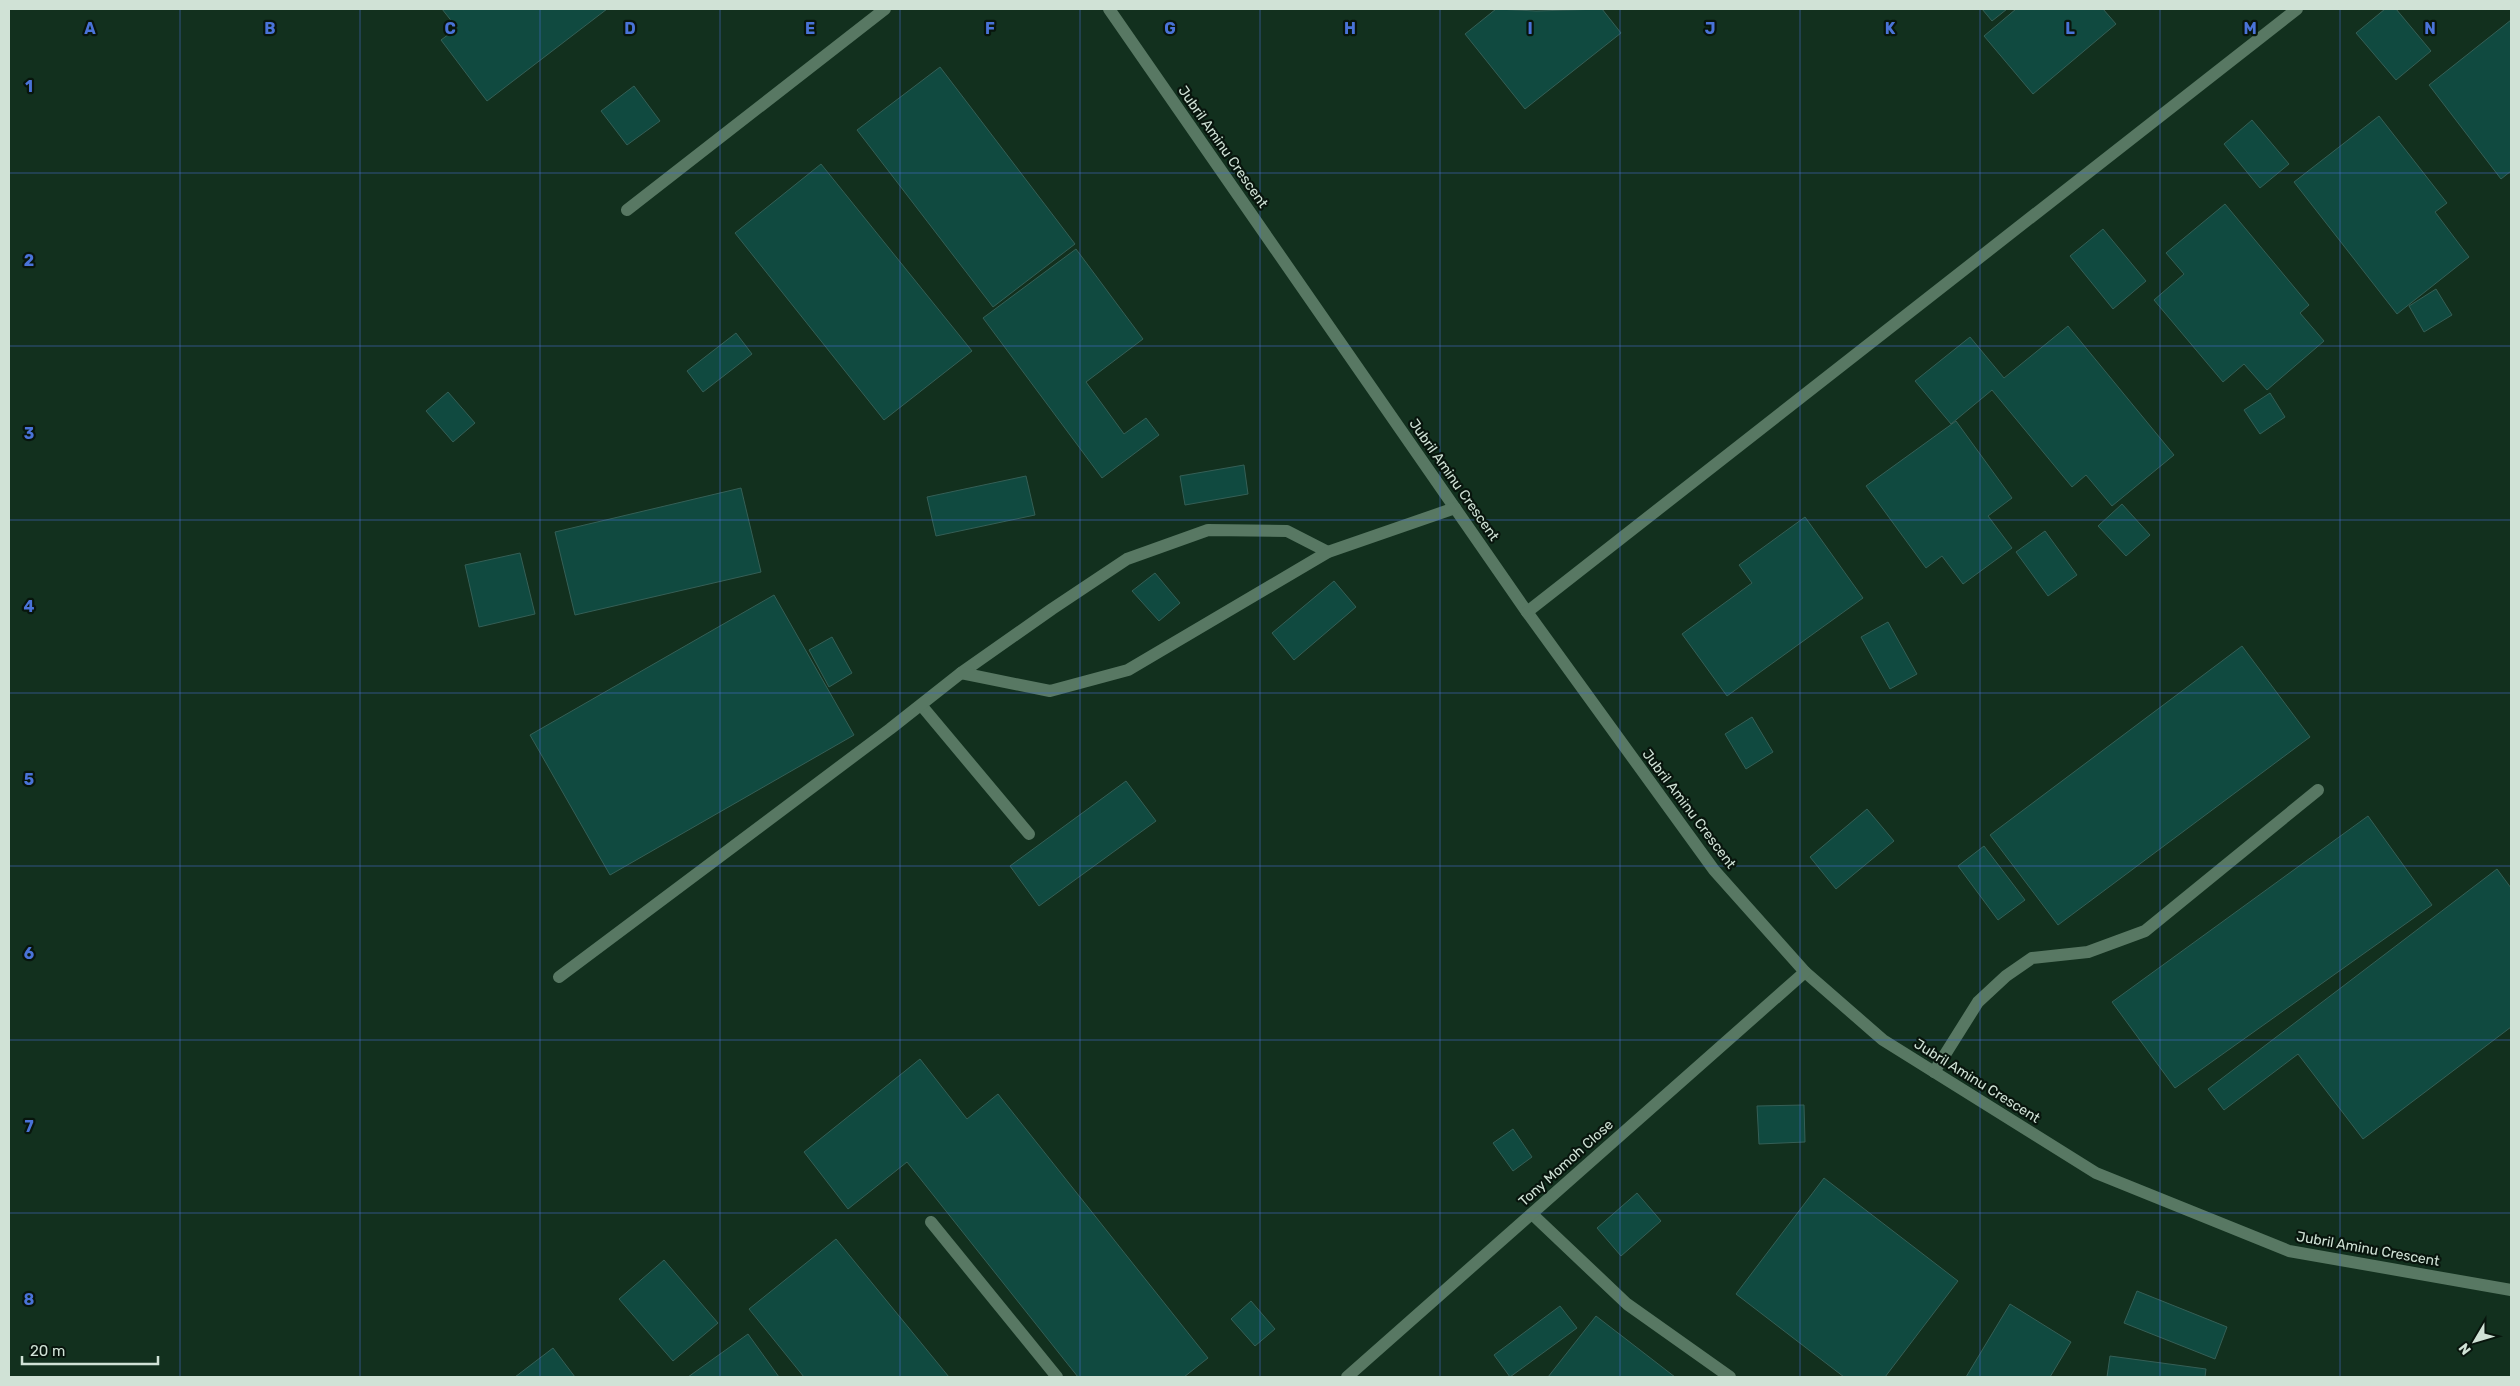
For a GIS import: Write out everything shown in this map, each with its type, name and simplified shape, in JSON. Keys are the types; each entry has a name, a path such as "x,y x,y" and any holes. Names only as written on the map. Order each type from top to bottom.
{"street":[{"path":"628,210 886,9"},
{"name":"Jubril Aminu Crescent","path":"1109,9 1528,612 1714,870 1805,972 1883,1040 2096,1173 2289,1251 2511,1290"},
{"path":"1528,612 2295,9"},
{"path":"961,673 1050,691 1128,670 1328,552 1455,508"},
{"path":"559,977 961,673 1127,559 1208,530 1287,531 1328,552"},
{"path":"921,705 1029,834"},
{"path":"1934,1072 1978,1002 2006,976 2032,958 2088,952 2145,931 2318,790"},
{"name":"Tony Momoh Close","path":"1347,1377 1805,972"},
{"path":"1532,1214 1627,1304 1730,1377"},
{"path":"931,1222 1057,1377"}],"building":[{"path":"442,9 607,9 487,101 441,40 457,28"},
{"path":"1496,9 1536,11 1602,9 1621,33 1525,109 1465,34"},
{"path":"1982,9 2007,9 1992,21"},
{"path":"2016,9 2103,9 2116,24 2033,94 1984,36"},
{"path":"2385,9 2396,9 2431,51 2396,80 2356,33"},
{"path":"2511,20 2511,171 2501,179 2429,85"},
{"path":"940,67 1075,244 993,307 857,130"},
{"path":"634,86 660,121 627,145 601,111"},
{"path":"2379,116 2447,203 2435,212 2469,257 2397,314 2294,182"},
{"path":"2252,120 2289,164 2260,188 2224,144"},
{"path":"821,164 972,351 884,420 735,233"},
{"path":"2225,204 2309,305 2300,313 2324,341 2267,390 2244,364 2223,382 2154,300 2184,274 2166,253"},
{"path":"2103,229 2146,281 2113,309 2070,256"},
{"path":"1076,249 1143,339 1086,382 1124,434 1146,418 1159,435 1102,478 983,318"},
{"path":"2436,289 2452,315 2424,332 2409,306"},
{"path":"2068,326 2174,455 2112,506 2086,475 2072,487 1992,390 1951,424 1915,381 1970,337 2004,378"},
{"path":"736,333 752,354 703,392 687,371"},
{"path":"448,392 475,423 453,442 426,411"},
{"path":"2270,393 2285,417 2260,434 2244,410"},
{"path":"1956,421 2012,498 1988,516 2012,548 1963,584 1942,556 1926,568 1866,486"},
{"path":"1244,465 1248,494 1185,505 1180,476"},
{"path":"1026,476 1035,515 936,536 927,497"},
{"path":"741,488 761,572 575,615 555,532"},
{"path":"2122,504 2150,535 2126,556 2098,526"},
{"path":"1805,517 1863,598 1727,696 1682,634 1752,583 1739,565"},
{"path":"2045,531 2077,575 2048,596 2016,552"},
{"path":"520,553 535,614 479,627 465,565"},
{"path":"1155,573 1180,603 1159,621 1132,591"},
{"path":"1334,581 1356,607 1294,660 1272,633"},
{"path":"774,595 854,735 610,875 530,735"},
{"path":"1888,622 1917,674 1890,689 1861,637"},
{"path":"832,637 852,673 829,687 809,650"},
{"path":"2242,646 2310,737 2058,925 1990,835"},
{"path":"1752,717 1773,752 1746,769 1725,734"},
{"path":"1126,781 1156,821 1039,906 1010,866"},
{"path":"1867,809 1894,841 1836,889 1810,857"},
{"path":"2368,816 2432,905 2175,1088 2112,1002"},
{"path":"1984,846 2025,900 1998,920 1958,866"},
{"path":"2497,869 2511,888 2511,1027 2363,1139 2298,1054 2224,1110 2208,1089"},
{"path":"920,1059 967,1119 998,1094 1208,1358 1184,1377 1078,1377 907,1162 848,1209 804,1152"},
{"path":"1804,1105 1805,1142 1759,1144 1757,1106"},
{"path":"1513,1129 1532,1157 1513,1171 1493,1143"},
{"path":"1824,1178 1958,1281 1885,1377 1844,1377 1736,1294"},
{"path":"1637,1193 1661,1221 1621,1256 1597,1228"},
{"path":"836,1239 949,1377 804,1377 749,1309"},
{"path":"664,1260 718,1323 673,1361 619,1299"},
{"path":"2137,1291 2227,1327 2215,1359 2124,1323"},
{"path":"1251,1301 1275,1329 1255,1346 1231,1319"},
{"path":"2010,1304 2071,1342 2050,1377 1966,1377"},
{"path":"1560,1306 1577,1328 1510,1377 1494,1355"},
{"path":"1596,1316 1675,1377 1548,1377"},
{"path":"748,1334 779,1377 688,1377"},
{"path":"553,1348 575,1377 515,1377"},
{"path":"2110,1356 2206,1369 2205,1377 2107,1377"}]}
